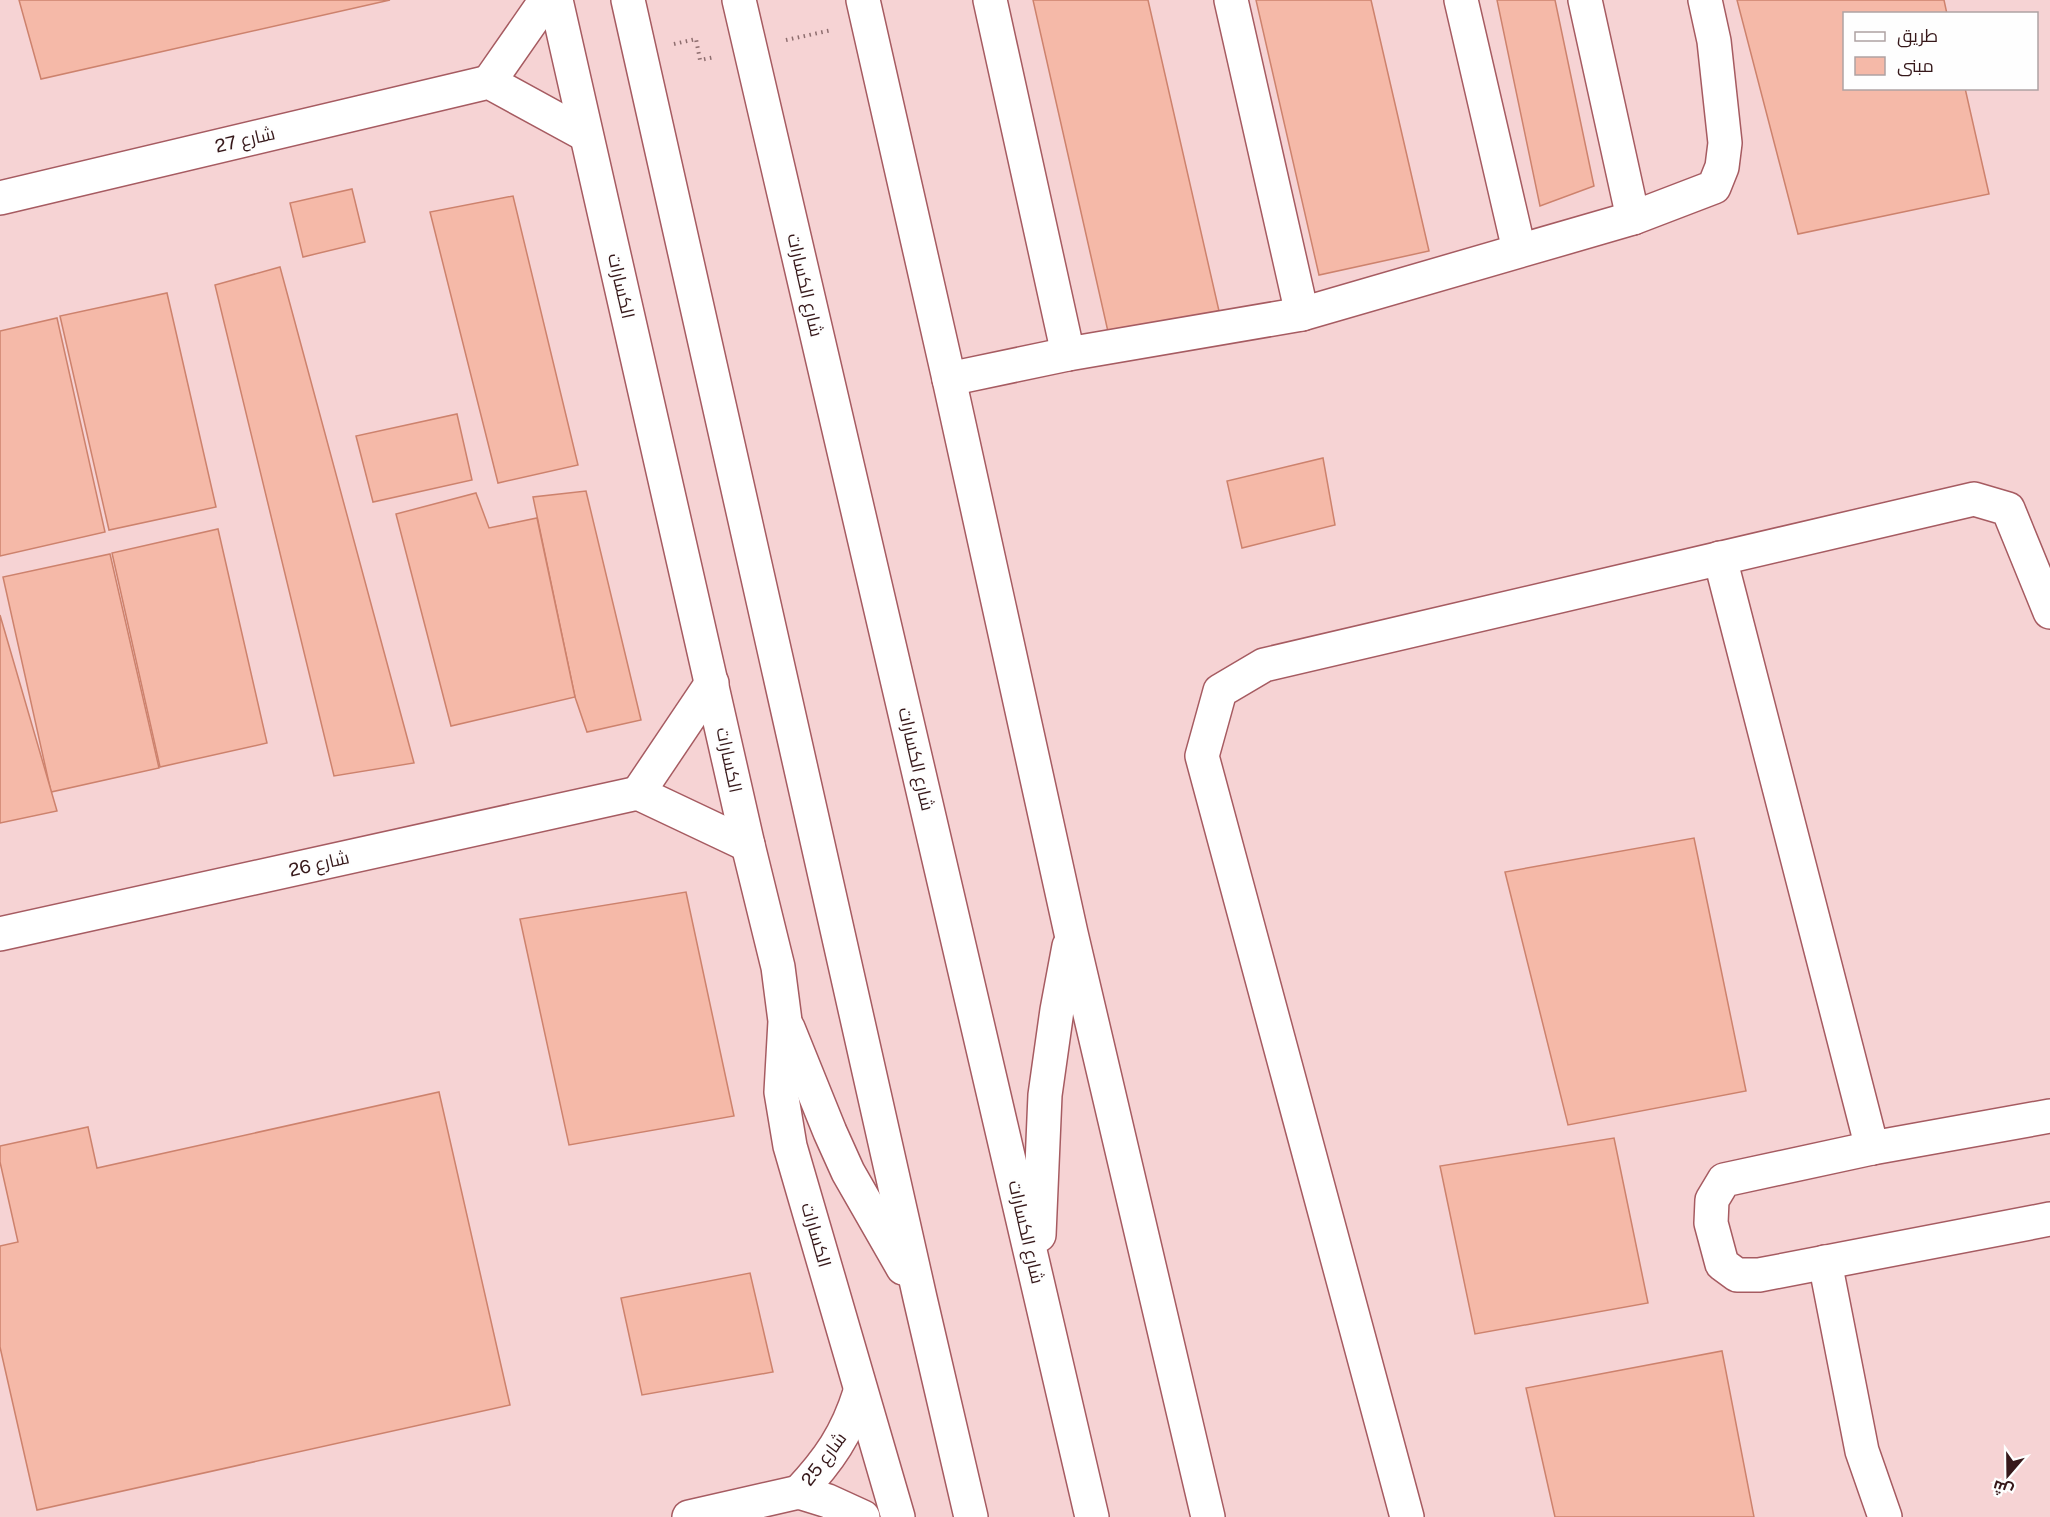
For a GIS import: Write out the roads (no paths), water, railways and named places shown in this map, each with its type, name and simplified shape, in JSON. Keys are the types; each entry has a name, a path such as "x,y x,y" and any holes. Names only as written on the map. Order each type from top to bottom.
{"street":[{"path":"546,0 489,82 586,135"},
{"name":"الكسارات","path":"556,0 778,968 785,1021 781,1092 790,1146 898,1517"},
{"path":"628,0 971,1517"},
{"name":"شارع الكسارات","path":"739,0 1092,1517"},
{"path":"863,0 1071,933 1208,1517"},
{"path":"990,0 1068,354"},
{"path":"1231,0 1302,314"},
{"path":"1461,0 1519,250"},
{"path":"1585,0 1633,218"},
{"path":"949,379 1068,354 1302,314 1633,218 1714,187 1722,167 1725,143 1714,41 1705,0"},
{"name":"شارع 27","path":"0,198 489,82"},
{"path":"1407,1517 1202,756 1220,691 1264,665 1974,499 2008,509 2050,612"},
{"path":"1720,558 1872,1148"},
{"path":"712,683 638,793 748,845"},
{"name":"شارع 26","path":"0,934 638,793"},
{"path":"1038,1285 1045,1095 1071,933"},
{"path":"785,1021 830,1132 849,1172 920,1298"},
{"path":"2050,1116 1872,1148 1724,1180 1712,1200 1711,1222 1722,1264 1737,1275 1759,1275 2050,1219"},
{"path":"1825,1262 1862,1451 1885,1517"},
{"name":"شارع 25","path":"799,1492 820,1470 837,1446 851,1420 860,1392"},
{"name":"شارع 25","path":"688,1517 799,1492 828,1501 863,1517"}]}
